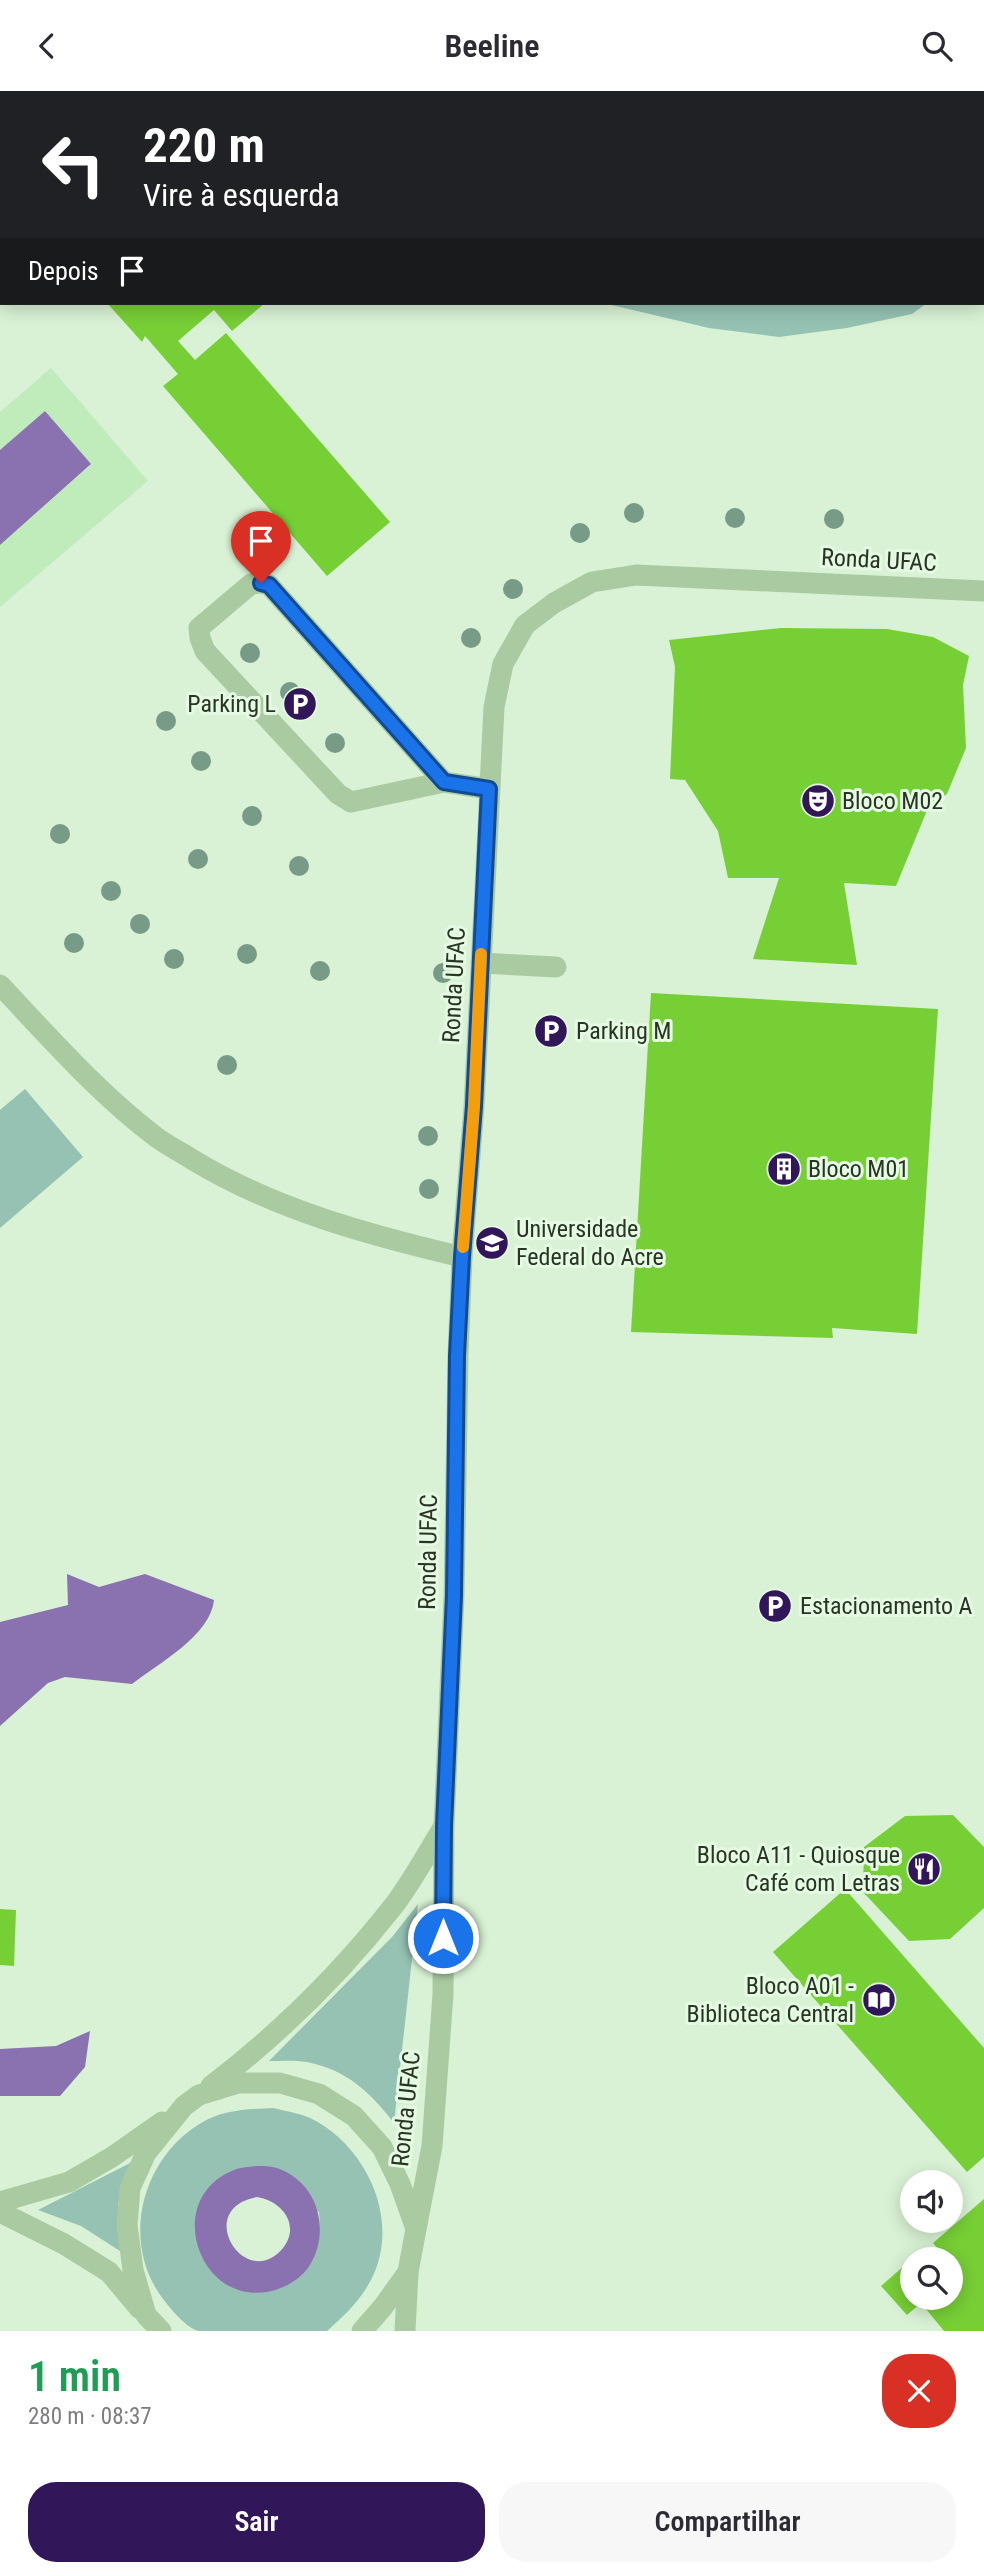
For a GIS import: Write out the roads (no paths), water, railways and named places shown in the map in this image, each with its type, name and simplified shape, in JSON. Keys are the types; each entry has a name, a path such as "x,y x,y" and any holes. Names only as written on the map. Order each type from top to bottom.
{"street":[{"name":"Ronda UFAC","path":"408,2272 432,2146 443,1994 444,1826 454,1595 457,1356 474,1106 494,707 503,664 525,625 554,603 592,582 636,575 984,591"},
{"path":"444,782 269,585 251,584 199,628 205,650 338,794 351,802 444,782 489,789"},
{"path":"481,963 556,967"},
{"path":"0,985 96,1087 158,1139 223,1178 309,1215 462,1257"},
{"name":"Ronda UFAC","path":"0,2201 69,2182 112,2157 239,2064 323,1987 396,1903 444,1826"},
{"path":"146,2315 133,2270 127,2225 130,2188 146,2153 191,2101 239,2083 280,2083 319,2094 354,2116 382,2147 400,2184 416,2229"},
{"path":"0,2212 64,2243 109,2272 161,2331"},
{"path":"362,2331 408,2272"},
{"path":"405,2331 408,2272"}],"place":[{"name":"Parking L","path":"300,704"},
{"name":"Bloco M02","path":"818,801"},
{"name":"Parking M","path":"551,1031"},
{"name":"Bloco M01","path":"784,1169"},
{"name":"Universidade Federal do Acre","path":"492,1243"},
{"name":"Estacionamento A","path":"775,1606"},
{"name":"Bloco A11 - Quiosque Café com Letras","path":"924,1869"},
{"name":"Bloco A01 - Biblioteca Central","path":"879,2000"}]}
